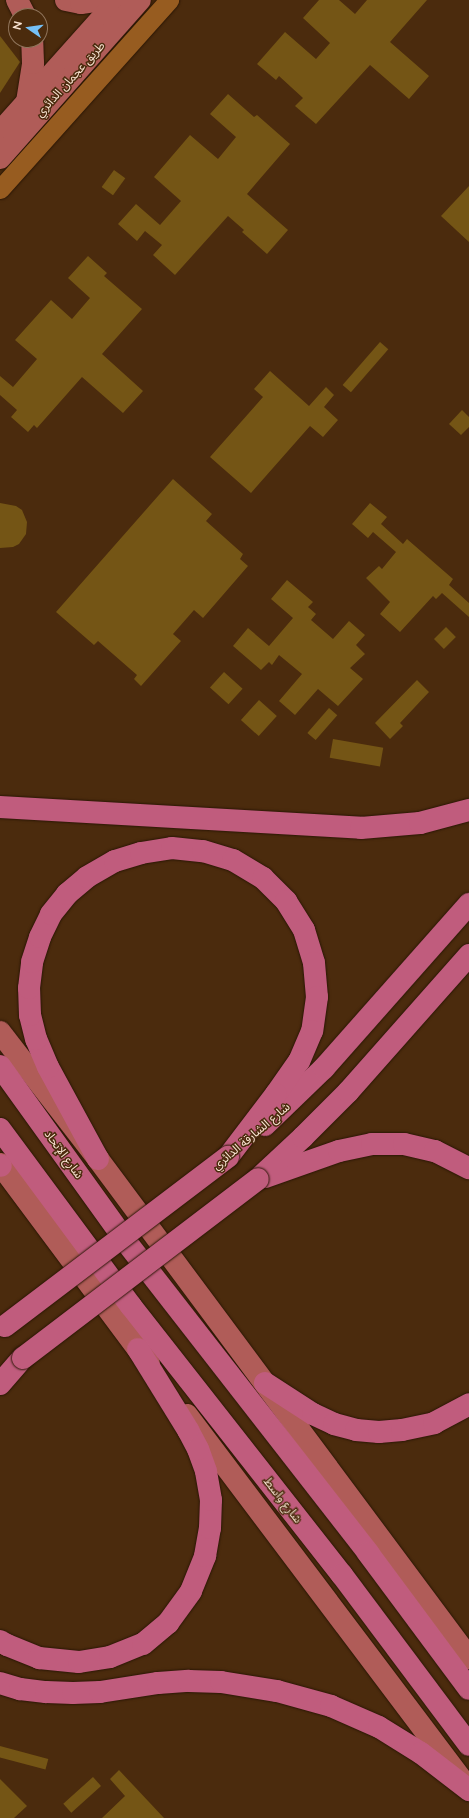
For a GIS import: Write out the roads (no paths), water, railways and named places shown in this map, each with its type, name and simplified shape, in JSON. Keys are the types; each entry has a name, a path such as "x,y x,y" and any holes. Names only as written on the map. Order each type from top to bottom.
{"highway":[{"path":"0,807 361,828 420,823 469,810"},
{"path":"98,1159 48,1067 36,1039 30,1015 29,988 32,962 40,938 52,914 67,894 87,877 115,861 141,853 172,848 203,851 233,860 263,878 286,901 304,930 314,963 317,997 312,1031 301,1055 276,1094 228,1157"},
{"name":"شارع الشارقة الدائري","path":"2,1329 228,1157 277,1115 324,1068 469,904"},
{"path":"0,1373 23,1358 258,1179 348,1092 469,955"},
{"name":"شارع الإتحاد","path":"0,1066 127,1243 368,1553 469,1689"},
{"name":"شارع واسط","path":"0,1129 94,1256 342,1575 469,1745"},
{"path":"258,1179 339,1151 372,1144 404,1144 435,1152 469,1168"},
{"path":"0,1641 6,1645 39,1658 79,1662 110,1657 143,1644 153,1636 168,1623 191,1591 205,1556 210,1528 210,1500 206,1471 198,1449 188,1430 138,1349"},
{"path":"0,1384 23,1358"},
{"path":"265,1383 313,1414 334,1424 356,1430 379,1432 402,1430 434,1422 469,1404"},
{"path":"0,1683 20,1689 73,1694 100,1692 158,1683 189,1682 221,1682 277,1691 331,1706 379,1728 421,1753 469,1789"}],"main road":[{"path":"66,0 81,3 102,0"},
{"name":"طريق عجمان الدائري","path":"0,132 118,0"},
{"name":"طريق عجمان الدائري","path":"0,158 140,0"},
{"path":"27,102 33,63 32,48"},
{"path":"0,1032 98,1159 469,1658"},
{"path":"0,1165 469,1789"}],"street":[{"path":"0,189 169,0"}]}
